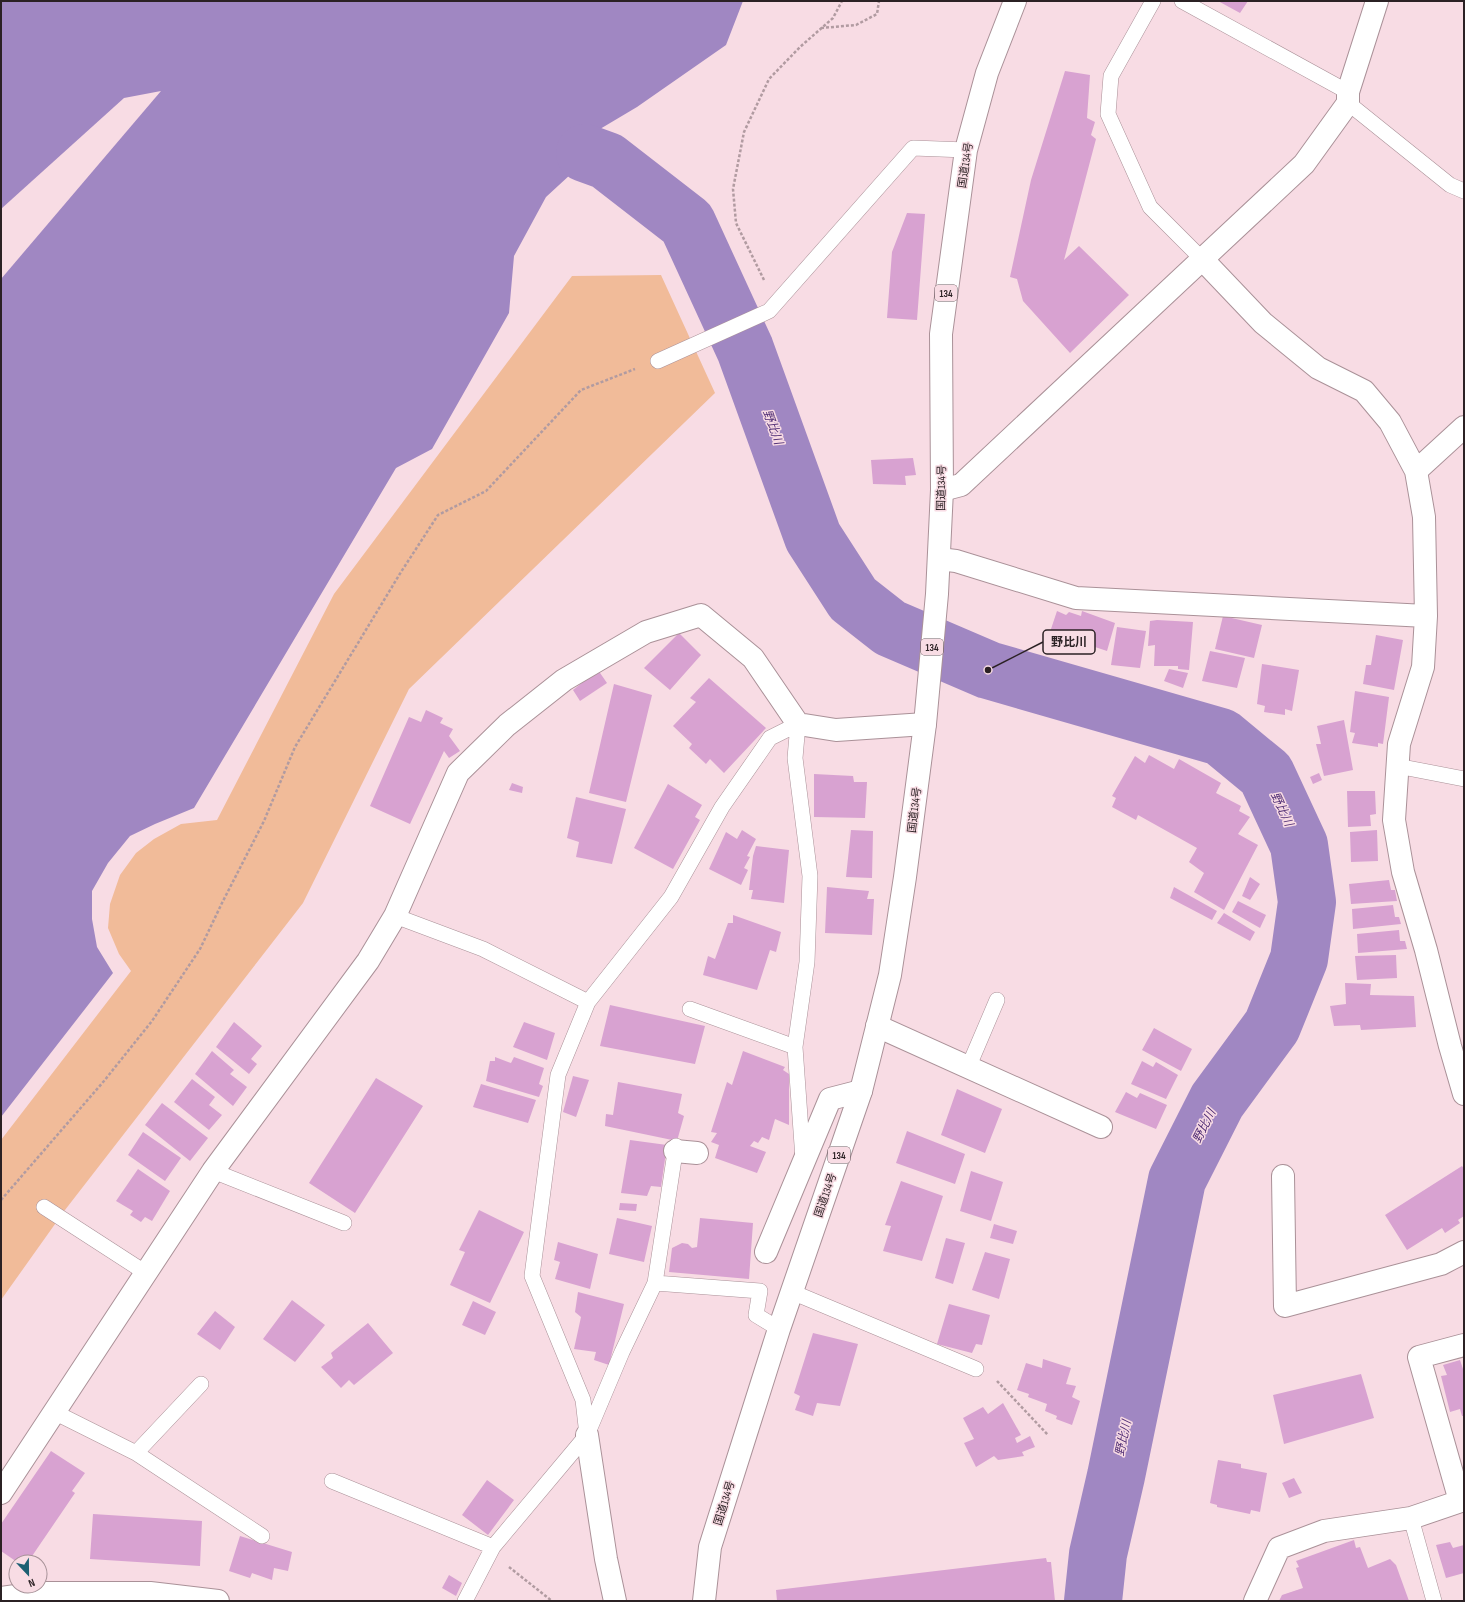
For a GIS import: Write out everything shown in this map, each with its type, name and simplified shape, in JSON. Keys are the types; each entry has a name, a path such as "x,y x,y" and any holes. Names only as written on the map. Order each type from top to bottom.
{"main road":[{"name":"国道134号","path":"704,1601 710,1547 779,1329 861,1091 890,975 905,877 925,724 937,594 942,490 941,334 966,150 987,73 1015,1"},
{"path":"942,490 961,485 1304,164 1348,98 1377,1"},
{"path":"1203,260 1263,323 1318,368 1364,391 1390,422 1416,471 1424,517 1424,583 1426,616 1423,667 1399,744 1394,820 1403,872 1426,950 1450,1046 1464,1094"},
{"path":"1416,471 1464,427"},
{"path":"938,559 956,561 1076,598 1426,616"},
{"path":"1,1493 213,1171 368,961 395,916 458,773 507,725 564,680 646,632 701,614 753,658 798,724 836,730 925,724"},
{"path":"877,1026 1101,1127"},
{"path":"766,1252 830,1099 861,1091"},
{"path":"675,1148 697,1153"},
{"path":"1283,1176 1285,1306 1441,1264 1464,1252"},
{"path":"1255,1601 1279,1548 1324,1531 1412,1518 1462,1500 1420,1357 1464,1345"},
{"path":"587,1435 606,1559 615,1601"},
{"path":"1,1598 37,1594 150,1593 218,1601"}],"lane":[{"path":"1153,1 1111,76 1108,114 1150,208 1203,260"},
{"path":"1182,1 1348,98 1450,185 1464,192"},
{"path":"658,361 772,308 913,148 966,150"},
{"path":"587,1435 583,1400 532,1276 558,1075 588,1002 671,897 722,806 770,738 798,724"},
{"path":"798,724 795,758 810,876 807,962 795,1047 803,1163"},
{"path":"1397,766 1464,779"},
{"path":"395,916 483,950 588,1002"},
{"path":"968,1068 997,1000"},
{"path":"690,1009 795,1047"},
{"path":"465,1601 492,1549 587,1435 622,1352 655,1283 675,1148"},
{"path":"213,1171 344,1223"},
{"path":"44,1207 146,1273"},
{"path":"655,1283 760,1291 756,1315 779,1329"},
{"path":"792,1292 976,1369"},
{"path":"136,1453 201,1384"},
{"path":"54,1412 136,1453 262,1536"},
{"path":"332,1481 492,1549"},
{"path":"1412,1518 1434,1601"}],"path":[{"path":"772,308 736,223 733,189 744,132 769,79 800,47 833,18 842,1"},
{"path":"820,29 856,25 877,14 879,1"},
{"path":"1,1200 99,1086 142,1033 200,949 264,821 295,747 401,572 438,515 486,491 581,390 658,361"},
{"path":"976,1369 994,1378 1048,1435"},
{"path":"492,1549 552,1601"}],"shaded area":[{"path":"1,1 743,1 726,45 637,107 600,129 571,174 546,197 514,256 509,313 432,449 396,468 194,808 130,836 108,863 92,891 92,919 97,947 113,973 1,1117"},
{"path":"661,275 715,393 409,689 303,903 65,1210 1,1300 1,1140 131,971 119,954 108,928 110,904 120,875 136,853 154,839 181,824 217,820 334,594 572,276"}],"pier":[{"path":"161,91 1,279 1,209 124,98"}],"building":[{"path":"1218,1 1248,1 1240,13"},
{"path":"1065,71 1090,75 1087,118 1095,122 1091,135 1096,139 1064,260 1079,246 1129,295 1070,353 1023,301 1017,279 1010,277 1031,180"},
{"path":"907,213 925,214 917,320 887,318 892,252"},
{"path":"913,458 916,475 905,476 906,485 873,484 871,460"},
{"path":"1057,611 1066,615 1069,612 1081,616 1082,611 1115,623 1107,651 1050,632"},
{"path":"1223,616 1262,625 1254,658 1215,649"},
{"path":"1150,621 1193,622 1189,670 1178,669 1178,666 1154,666 1155,645 1148,646"},
{"path":"1117,627 1146,631 1140,668 1111,665"},
{"path":"679,633 701,655 670,690 644,668"},
{"path":"1376,635 1403,640 1394,690 1363,684 1366,665 1371,665"},
{"path":"1210,651 1245,658 1237,688 1202,681"},
{"path":"1262,664 1299,670 1292,711 1285,709 1285,715 1264,712 1265,706 1257,704"},
{"path":"1169,669 1188,673 1183,688 1164,681"},
{"path":"598,670 607,683 580,701 573,690"},
{"path":"709,678 766,728 724,773 710,759 706,764 689,748 692,744 673,726 696,702 690,698"},
{"path":"614,684 652,695 626,802 589,793"},
{"path":"1355,691 1389,697 1383,744 1378,743 1378,747 1352,743 1355,733 1350,732"},
{"path":"426,710 443,718 440,723 453,729 449,736 460,751 449,758 444,751 410,824 370,806 409,717 421,722"},
{"path":"1344,720 1353,770 1324,776 1316,744 1321,744 1317,726"},
{"path":"1149,755 1174,769 1179,759 1221,783 1216,793 1241,806 1239,811 1250,817 1238,834 1258,845 1224,910 1194,892 1204,873 1189,862 1197,848 1138,815 1136,820 1112,807 1116,798 1112,796 1135,756 1145,763"},
{"path":"1319,773 1322,780 1313,784 1310,777"},
{"path":"814,774 853,776 854,782 867,782 865,818 814,817"},
{"path":"512,783 523,787 522,793 509,790"},
{"path":"668,784 702,805 695,817 700,820 673,869 634,848"},
{"path":"1347,791 1375,791 1376,814 1370,815 1371,826 1348,827"},
{"path":"576,797 626,809 612,864 576,857 579,842 567,838"},
{"path":"742,830 756,839 747,856 750,857 744,868 748,870 741,885 709,869 726,832 737,839"},
{"path":"851,830 873,831 872,878 846,877"},
{"path":"1377,830 1378,861 1351,862 1350,832"},
{"path":"756,846 789,850 784,903 751,899 753,890 749,890 753,856"},
{"path":"1250,877 1260,884 1250,900 1242,896"},
{"path":"1389,880 1391,890 1395,890 1397,901 1351,904 1349,884"},
{"path":"827,887 869,891 867,899 874,899 872,935 825,933"},
{"path":"1174,887 1217,911 1212,920 1170,898"},
{"path":"1238,901 1266,915 1260,928 1232,912"},
{"path":"1393,905 1395,917 1399,917 1401,924 1353,929 1352,909"},
{"path":"1224,913 1255,932 1250,941 1217,923"},
{"path":"733,915 781,932 776,952 770,950 757,990 703,975 708,956 715,959 728,923 733,923"},
{"path":"1399,930 1400,941 1405,941 1407,949 1358,953 1357,934"},
{"path":"1396,955 1397,978 1357,980 1355,956"},
{"path":"1345,983 1371,984 1370,995 1414,996 1416,1027 1361,1030 1360,1025 1334,1026 1330,1006 1346,1004"},
{"path":"610,1005 705,1026 695,1064 600,1046"},
{"path":"234,1022 262,1046 251,1059 257,1064 249,1074 216,1047"},
{"path":"524,1022 555,1033 547,1060 513,1047"},
{"path":"1154,1028 1192,1049 1181,1071 1142,1050"},
{"path":"212,1051 234,1070 230,1074 247,1087 233,1106 195,1074"},
{"path":"743,1051 785,1067 783,1070 789,1074 789,1125 775,1119 769,1140 762,1137 758,1143 754,1141 750,1146 766,1152 757,1173 715,1158 719,1145 711,1142 717,1133 711,1132 727,1082 732,1085"},
{"path":"495,1057 511,1063 514,1057 544,1068 539,1084 543,1086 539,1097 486,1081 490,1061 495,1061"},
{"path":"1142,1061 1153,1067 1156,1062 1178,1075 1166,1099 1131,1084"},
{"path":"573,1076 589,1080 576,1117 563,1112"},
{"path":"376,1078 423,1106 355,1213 309,1183"},
{"path":"192,1079 215,1097 209,1105 222,1115 209,1130 174,1102"},
{"path":"618,1082 682,1094 678,1113 684,1116 677,1141 605,1126 606,1114 613,1115"},
{"path":"481,1084 536,1100 528,1123 473,1107"},
{"path":"957,1089 1002,1109 985,1153 941,1135"},
{"path":"1126,1092 1137,1098 1140,1093 1167,1105 1156,1129 1115,1112"},
{"path":"162,1103 208,1138 190,1161 145,1125"},
{"path":"907,1131 965,1154 955,1184 896,1163"},
{"path":"143,1132 181,1158 165,1181 128,1155"},
{"path":"630,1140 667,1145 661,1187 651,1186 647,1196 621,1193"},
{"path":"1462,1166 1464,1169 1464,1216 1458,1220 1460,1223 1445,1233 1442,1228 1407,1250 1385,1215"},
{"path":"138,1169 170,1191 152,1221 145,1217 141,1222 130,1215 133,1211 116,1201"},
{"path":"971,1171 1003,1182 991,1221 960,1211"},
{"path":"901,1181 943,1196 922,1261 883,1251 891,1226 885,1225"},
{"path":"620,1203 637,1204 636,1211 619,1210"},
{"path":"479,1210 524,1232 490,1303 450,1285 465,1252 459,1250"},
{"path":"617,1218 652,1226 644,1262 609,1254"},
{"path":"700,1218 753,1223 749,1279 669,1272 672,1248 682,1243 688,1244 692,1248 697,1247"},
{"path":"994,1224 1017,1231 1013,1244 990,1238"},
{"path":"946,1238 965,1243 953,1284 935,1278"},
{"path":"558,1242 598,1254 590,1289 555,1279 560,1262 554,1260"},
{"path":"985,1252 1010,1259 999,1299 972,1290"},
{"path":"578,1292 624,1304 609,1365 594,1360 596,1352 574,1349 581,1317 575,1312"},
{"path":"292,1300 325,1325 295,1362 263,1339"},
{"path":"473,1301 496,1312 485,1335 462,1325"},
{"path":"949,1304 990,1315 982,1345 976,1344 972,1353 937,1344"},
{"path":"215,1311 235,1327 220,1350 197,1334"},
{"path":"368,1323 393,1353 354,1385 349,1380 341,1388 321,1367 333,1358 331,1353"},
{"path":"813,1333 858,1344 840,1406 817,1403 813,1416 795,1410 800,1396 794,1393"},
{"path":"1043,1359 1071,1368 1066,1384 1076,1386 1072,1397 1080,1401 1072,1425 1056,1419 1057,1416 1045,1411 1047,1404 1028,1397 1029,1394 1017,1390 1026,1363 1042,1368"},
{"path":"1460,1360 1464,1372 1464,1416 1462,1416 1460,1409 1450,1412 1441,1376 1447,1375 1443,1365"},
{"path":"1361,1374 1374,1418 1284,1444 1273,1395"},
{"path":"1003,1403 1021,1435 1015,1438 1017,1443 1030,1436 1035,1447 1022,1452 1024,1456 998,1460 994,1456 976,1467 964,1443 974,1439 963,1418 983,1407 988,1414"},
{"path":"51,1451 85,1473 72,1491 75,1493 33,1554 8,1554 8,1556 1,1551 1,1524"},
{"path":"1218,1460 1241,1464 1241,1468 1267,1473 1260,1512 1251,1510 1250,1514 1217,1507 1217,1505 1210,1503"},
{"path":"1294,1478 1302,1493 1289,1498 1282,1483"},
{"path":"487,1480 514,1500 488,1535 462,1515"},
{"path":"93,1514 202,1521 200,1566 90,1559"},
{"path":"240,1536 292,1552 288,1571 274,1568 272,1580 252,1573 250,1578 229,1571"},
{"path":"1354,1540 1356,1548 1360,1547 1368,1568 1390,1559 1396,1565 1409,1601 1279,1601 1282,1595 1303,1588 1296,1568 1299,1567 1296,1561"},
{"path":"1450,1542 1453,1548 1464,1545 1464,1573 1446,1578 1436,1545"},
{"path":"1046,1558 1047,1562 1051,1562 1055,1601 777,1601 776,1590"},
{"path":"449,1575 462,1583 456,1596 442,1588"}],"waterway":[{"name":"野比川","path":"585,153 607,161 687,223 745,349 813,537 853,599 890,628 988,670 1221,737 1266,774 1299,845 1307,902 1299,959 1272,1026 1217,1101 1177,1180 1116,1476 1098,1554 1093,1601"}],"place":[{"name":"野比川","path":"988,670"}]}
